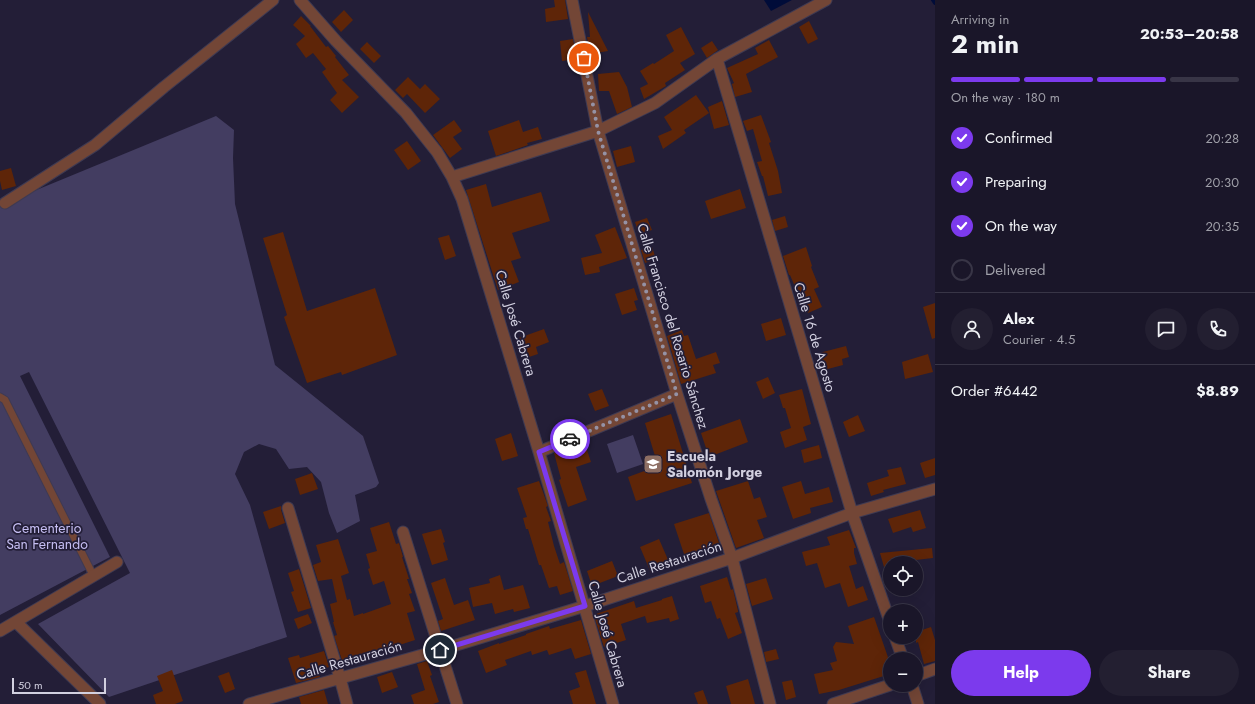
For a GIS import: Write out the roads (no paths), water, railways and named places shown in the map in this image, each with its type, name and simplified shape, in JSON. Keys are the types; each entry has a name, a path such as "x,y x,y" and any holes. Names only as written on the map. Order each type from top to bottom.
{"street":[{"path":"5,203 95,145 164,87 274,0"},
{"name":"Calle José Cabrera","path":"300,0 336,41 406,113 437,152 452,177 462,199 539,452 613,704"},
{"name":"Calle Francisco del Rosario Sánchez","path":"572,0 598,131 677,394 732,558 770,704"},
{"path":"452,177 598,131 655,103 716,59 826,0"},
{"name":"Calle 16 de Agosto","path":"716,59 852,513 884,604"},
{"path":"539,452 677,394"},
{"name":"Calle Restauración","path":"249,704 440,650 585,606 732,558 852,513 935,489"},
{"path":"288,508 347,704"},
{"path":"403,532 457,704"},
{"path":"0,630 94,577 117,562"},
{"path":"16,622 100,704"},
{"path":"923,673 935,669"},
{"path":"833,704 883,687"},
{"path":"914,692 918,704"}],"lane":[{"path":"0,397 5,400 94,577"}],"water":[{"path":"764,0 792,0 771,11"}],"place":[{"name":"Escuela Salomón Jorge","path":"653,464"}],"park label":[{"name":"Cementerio San Fernando","path":"47,536"}]}
